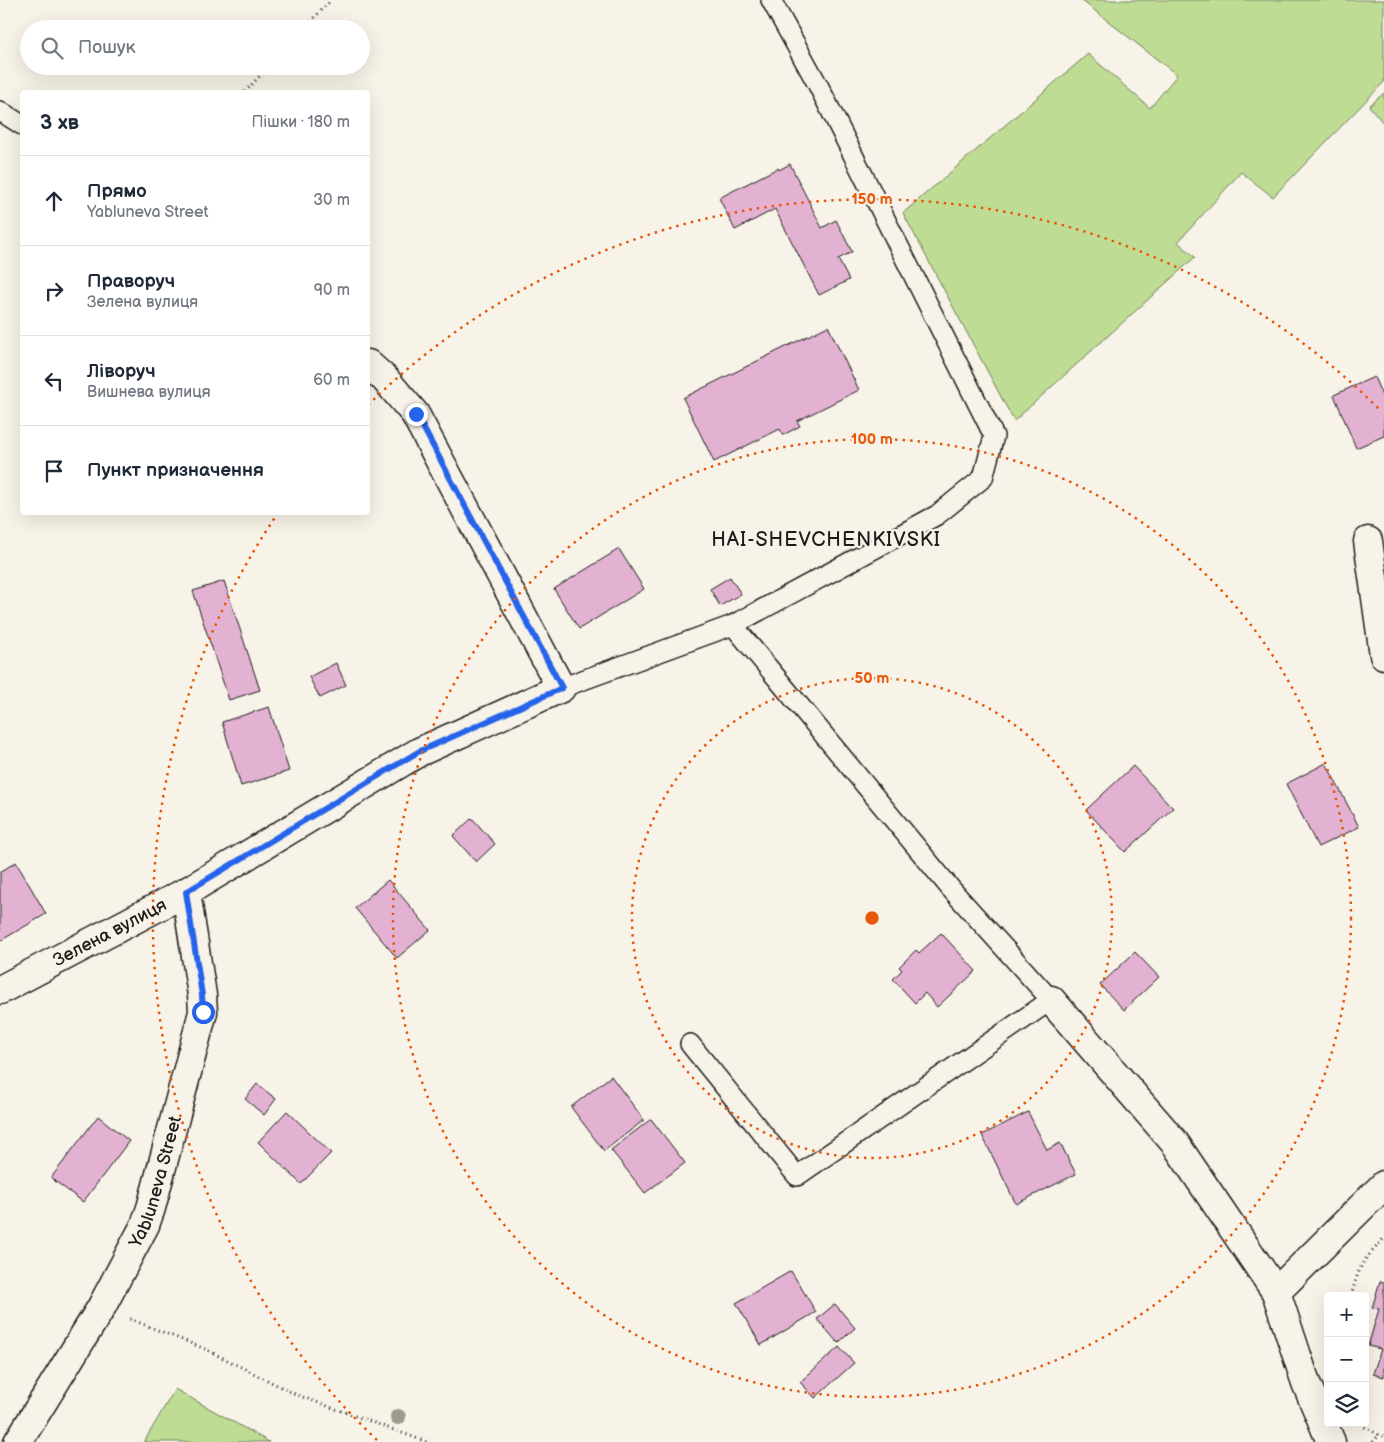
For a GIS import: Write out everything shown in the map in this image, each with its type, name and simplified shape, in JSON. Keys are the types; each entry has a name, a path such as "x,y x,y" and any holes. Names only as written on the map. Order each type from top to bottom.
{"street":[{"path":"370,366 385,379 416,414 562,688"},
{"path":"1368,541 1384,656"},
{"name":"Зелена вулиця","path":"0,990 186,892 418,752 562,688"},
{"name":"Yabluneva Street","path":"18,1442 101,1308 145,1225 151,1208 200,1025 202,995 186,892"},
{"path":"1051,1000 1175,1143 1276,1292 1327,1441"},
{"path":"1276,1292 1384,1185"}],"lane":[{"path":"562,688 733,625 937,515 983,478 994,436 823,93 771,0"},
{"path":"0,111 20,124"},
{"path":"690,1044 797,1176 1051,1000 951,889 733,625"}],"path":[{"path":"312,20 331,0"},
{"path":"247,90 261,75"},
{"path":"1352,1292 1364,1261 1384,1238"},
{"path":"101,1308 205,1349 297,1395 427,1442"},
{"path":"1365,1427 1384,1436"},
{"path":"1373,1442 1379,1435"}],"green space":[{"path":"1081,0 1384,0 1384,82 1273,197 1241,172 1178,242 1195,257 1014,421 903,213 1088,54 1150,108 1177,75"},
{"path":"1384,93 1384,124 1369,106"},
{"path":"175,1389 269,1442 144,1442"}],"building":[{"path":"790,164 822,228 836,220 852,252 838,259 849,280 819,295 775,209 735,230 719,198 778,168 779,170"},
{"path":"828,326 859,390 797,421 800,426 783,435 780,429 714,462 683,398"},
{"path":"1374,377 1384,400 1384,436 1356,448 1334,395"},
{"path":"619,549 644,589 579,629 554,589"},
{"path":"730,577 741,594 720,606 710,589"},
{"path":"224,581 260,690 229,700 193,591"},
{"path":"336,663 346,685 320,698 309,677"},
{"path":"269,707 289,771 241,786 222,722"},
{"path":"1326,763 1359,827 1318,847 1286,784"},
{"path":"1133,766 1173,808 1125,852 1086,810"},
{"path":"472,818 495,844 476,862 453,836"},
{"path":"16,862 46,914 0,941 0,872"},
{"path":"388,880 430,930 397,958 355,908"},
{"path":"941,933 976,971 937,1007 925,993 915,1003 893,979 902,970 899,967 916,950 919,953"},
{"path":"1135,952 1159,977 1124,1010 1100,985"},
{"path":"611,1076 644,1120 604,1151 571,1107"},
{"path":"257,1084 276,1099 264,1115 245,1099"},
{"path":"287,1111 331,1153 301,1184 258,1142"},
{"path":"1028,1112 1047,1150 1060,1143 1076,1174 1016,1204 982,1135"},
{"path":"98,1116 129,1141 83,1202 51,1178"},
{"path":"651,1119 685,1163 645,1193 611,1150"},
{"path":"791,1271 816,1312 761,1345 736,1303"},
{"path":"1380,1281 1384,1282 1384,1377 1373,1374 1381,1349 1369,1346 1379,1309 1372,1308"},
{"path":"835,1304 855,1328 838,1343 817,1319"},
{"path":"839,1347 854,1363 815,1398 800,1382"}],"district":[{"name":"HAI-SHEVCHENKIVSKI","path":"826,540"}],"route":[{"path":"203,1012 186,892 418,752 562,688 416,414"}]}
